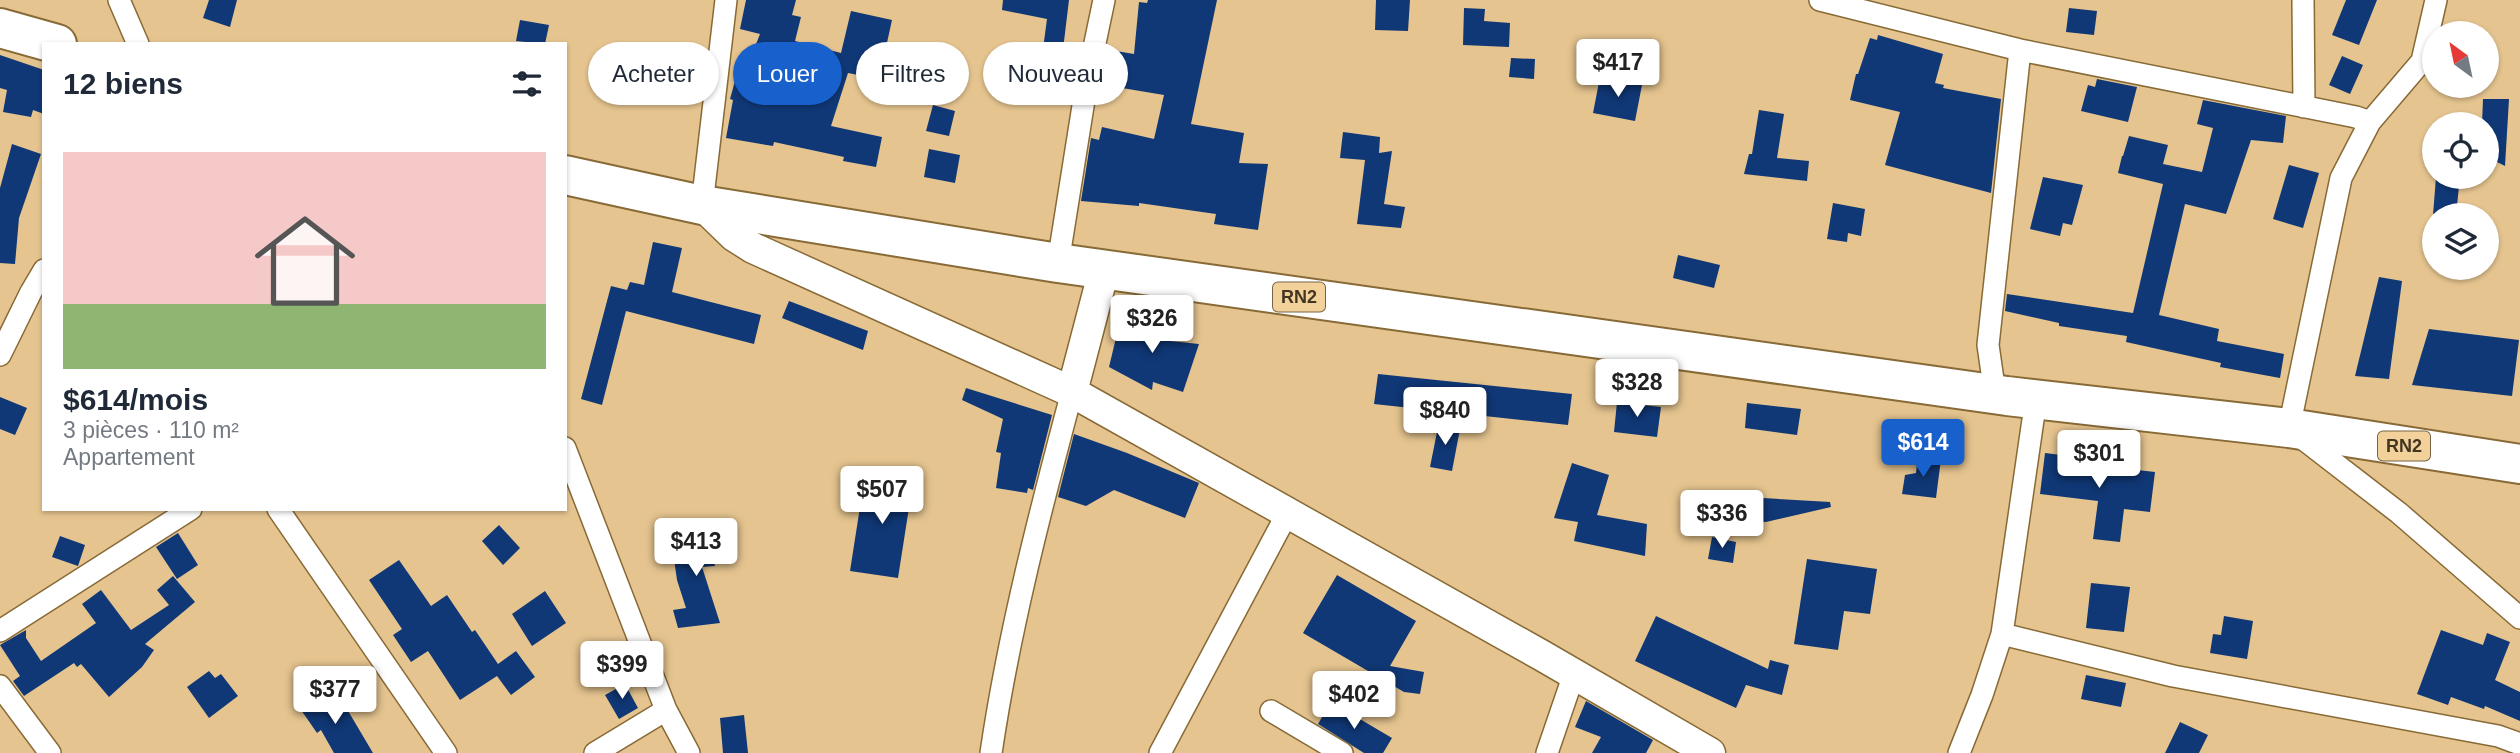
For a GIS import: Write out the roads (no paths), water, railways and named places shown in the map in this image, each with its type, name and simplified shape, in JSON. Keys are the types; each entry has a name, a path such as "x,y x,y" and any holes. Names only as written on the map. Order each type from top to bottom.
{"highway":[{"path":"0,28 50,42"},
{"name":"RN2","path":"567,175 702,205 1104,270 1995,394 2289,428 2520,464"}],"street":[{"path":"119,0 137,42"},
{"path":"726,0 702,205 734,236 753,248 1072,392 1710,753"},
{"path":"1058,263 1087,81 1104,0"},
{"path":"1820,0 2020,50 2370,122"},
{"path":"2303,0 2305,107"},
{"path":"2436,0 2422,61 2370,122 2341,178 2289,428 2399,513 2520,618"},
{"path":"1995,394 1988,345 2020,50"},
{"path":"991,753 1001,684 1031,545 1104,270"},
{"path":"0,355 42,274"},
{"path":"1959,753 2002,634 2036,399"},
{"path":"567,453 666,710 689,753"},
{"path":"0,631 188,511"},
{"path":"279,511 446,753"},
{"path":"1160,753 1288,512"},
{"path":"2002,634 2173,676 2498,736 2520,744"},
{"path":"1547,753 1574,674"},
{"path":"0,686 50,753"},
{"path":"595,753 666,710"},
{"path":"1271,710 1342,753"}]}
